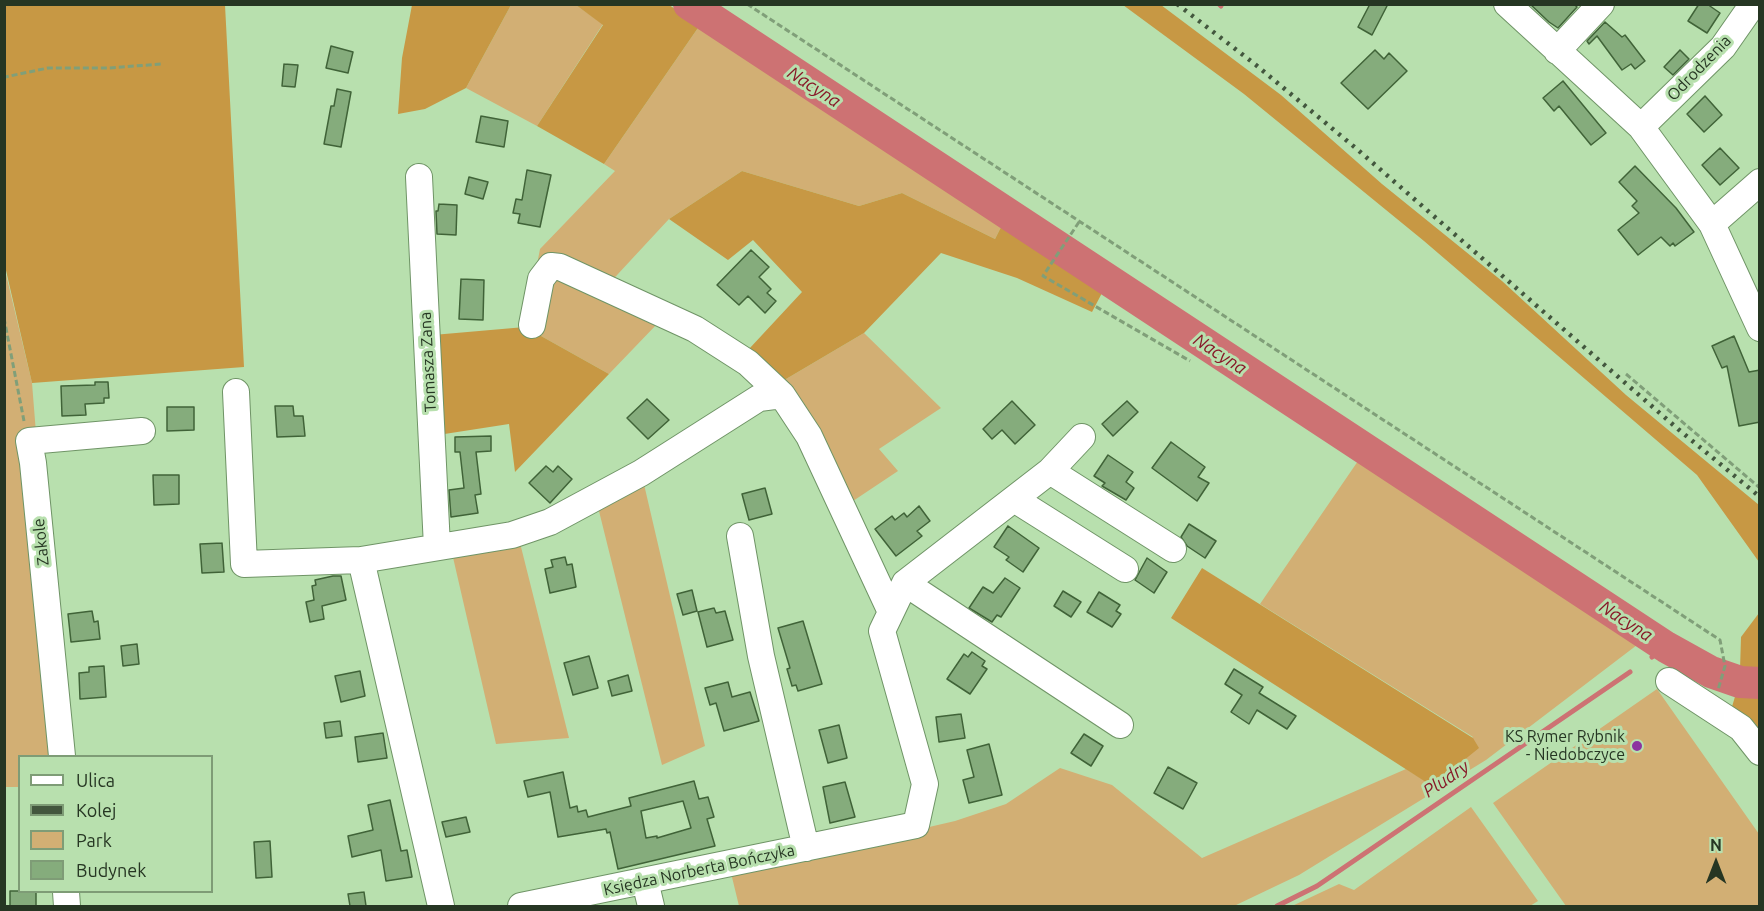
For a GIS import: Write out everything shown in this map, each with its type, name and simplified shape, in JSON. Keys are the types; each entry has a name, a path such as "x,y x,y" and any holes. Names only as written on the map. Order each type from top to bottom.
{"street":[{"path":"1508,4 1641,127 1712,224 1760,328"},
{"path":"1557,51 1601,4"},
{"name":"Odrodzenia","path":"1641,127 1723,47 1754,4"},
{"name":"Tomasza Zana","path":"419,177 437,547"},
{"path":"1712,224 1760,182"},
{"path":"532,325 541,279 551,266 560,267 695,329 748,363 782,395 809,436 891,612"},
{"path":"236,392 244,564 361,560 512,535 550,522 641,473 759,398 782,395"},
{"path":"29,441 142,431"},
{"name":"Księdza Norberta Bończyka","path":"521,906 916,825 925,784 882,631 905,583 1050,471 1082,437"},
{"name":"Zakole","path":"29,441 62,755"},
{"path":"1050,471 1173,549"},
{"path":"1014,499 1125,569"},
{"name":"Księdza Norberta Bończyka","path":"740,536 761,656 806,848"},
{"path":"361,560 441,906"},
{"path":"905,583 1120,726"},
{"path":"1669,681 1741,728 1760,752"},
{"path":"645,881 651,906"}],"path":[{"path":"747,4 1720,640 1725,666 1720,686"},
{"path":"5,77 48,68 109,68 161,64"},
{"path":"1079,222 1043,276 1190,361"},
{"path":"4,318 29,441"},
{"path":"1626,374 1760,488"}],"green space":[{"path":"511,5 576,5 603,24 537,126 466,88"},
{"path":"700,25 1001,227 995,239 902,193 859,206 742,171 669,219 605,288 658,323 609,374 525,327 540,249 615,171 604,164"},
{"path":"4,266 32,383 54,755 18,755 18,787 4,787"},
{"path":"864,333 941,408 879,449 898,471 850,503 781,382"},
{"path":"1358,461 1637,645 1486,760 1299,875 1234,906 739,906 731,873 955,821 1006,804 1060,768 1112,785 1202,858 1406,769 1432,785 1473,737 1260,604"},
{"path":"643,480 705,746 662,765 597,503"},
{"path":"519,539 569,738 496,744 452,553"},
{"name":"KS Rymer Rybnik - Niedobczyce","path":"1657,689 1759,834 1759,906 1566,906 1493,803"},
{"path":"1471,807 1538,901 1530,906 1292,906 1339,884 1354,890"}],"shaded area":[{"path":"4,5 225,5 244,367 32,383 5,266"},
{"path":"412,5 511,5 466,88 425,109 398,114 402,58"},
{"path":"576,5 669,5 700,25 604,164 537,126 603,25"},
{"path":"1123,5 1161,5 1281,95 1382,184 1502,281 1626,395 1759,505 1759,562 1697,475 1424,241 1244,94"},
{"path":"742,171 859,206 902,193 995,239 1001,227 1102,293 1092,312 1017,278 941,253 864,333 781,382 749,349 802,292 753,240 728,260 669,219"},
{"path":"525,327 609,374 515,472 509,424 438,435 433,335"},
{"path":"1202,568 1473,738 1479,748 1432,786 1171,618"},
{"path":"1759,613 1759,674 1740,670 1741,637"},
{"path":"1737,690 1759,690 1759,728 1731,710"}],"building":[{"path":"1370,4 1388,4 1372,35 1358,27"},
{"path":"1530,4 1574,4 1577,7 1558,28"},
{"path":"1699,4 1707,4 1720,13 1707,33 1688,21"},
{"path":"1605,22 1622,37 1625,35 1645,61 1635,69 1631,64 1622,70 1597,36 1589,44 1587,41"},
{"path":"331,46 353,52 348,73 326,68"},
{"path":"1375,50 1384,59 1389,53 1407,71 1368,109 1341,83"},
{"path":"1680,50 1689,59 1673,75 1664,67"},
{"path":"284,64 298,65 295,87 282,86"},
{"path":"1563,81 1606,133 1591,145 1559,106 1554,111 1543,98"},
{"path":"337,89 351,92 341,147 324,144 331,106 334,106"},
{"path":"1705,96 1722,115 1704,132 1687,114"},
{"path":"481,116 508,121 504,147 476,142"},
{"path":"1720,148 1739,168 1720,185 1702,165"},
{"path":"1635,166 1676,208 1694,232 1675,246 1673,243 1670,246 1661,237 1638,255 1618,230 1639,213 1632,206 1637,201 1619,182"},
{"path":"527,170 551,175 540,227 518,223 520,214 513,213 516,199 522,200"},
{"path":"469,177 488,182 483,199 465,194"},
{"path":"439,204 457,205 456,235 437,234 436,211 438,211"},
{"path":"751,250 769,267 759,277 771,289 767,293 776,301 765,313 748,296 739,305 717,285"},
{"path":"461,279 484,280 483,320 459,319"},
{"path":"1734,336 1749,372 1760,370 1760,422 1739,426 1727,366 1722,368 1712,346"},
{"path":"95,382 108,382 109,398 104,398 104,403 85,404 86,415 62,416 61,386 95,385"},
{"path":"647,399 669,420 648,439 627,418"},
{"path":"1012,401 1035,425 1015,444 1002,430 992,439 983,429"},
{"path":"1127,401 1138,412 1113,436 1102,424"},
{"path":"275,406 293,406 294,416 303,416 305,436 277,437"},
{"path":"167,407 194,407 194,430 167,431"},
{"path":"491,436 491,451 476,452 481,494 475,495 478,513 451,517 449,490 464,488 460,452 455,452 455,437"},
{"path":"1171,442 1205,467 1198,477 1209,483 1197,501 1152,468"},
{"path":"1108,455 1133,472 1126,482 1134,488 1126,500 1102,486 1105,483 1094,476"},
{"path":"546,466 553,472 558,466 572,479 550,503 529,483"},
{"path":"153,475 179,475 179,504 154,505"},
{"path":"765,488 772,514 749,520 742,494"},
{"path":"919,506 930,521 917,531 922,536 896,556 875,529 892,516 895,520 904,513 907,517"},
{"path":"1189,524 1216,541 1205,558 1187,546 1181,537"},
{"path":"1008,526 1039,548 1023,572 1006,560 1009,557 994,547"},
{"path":"222,543 224,572 202,573 200,544"},
{"path":"565,557 567,565 572,564 576,587 550,593 545,569 553,567 551,560"},
{"path":"1147,558 1167,572 1154,593 1135,580"},
{"path":"341,576 346,600 322,606 324,619 310,622 306,602 314,600 312,586 316,585 315,580"},
{"path":"1005,578 1020,588 1001,617 997,615 992,622 969,608 983,587 993,593"},
{"path":"692,590 697,611 683,615 677,594"},
{"path":"1063,591 1081,602 1071,617 1054,606"},
{"path":"1099,592 1120,605 1116,611 1121,614 1112,627 1087,612"},
{"path":"714,608 716,613 725,611 733,640 707,647 698,612"},
{"path":"92,611 94,622 98,621 100,639 71,642 68,614"},
{"path":"803,621 822,684 798,691 796,685 792,686 787,669 790,668 778,628"},
{"path":"137,644 139,664 123,666 121,646"},
{"path":"972,652 985,661 982,666 987,669 970,694 947,679 964,654 968,657"},
{"path":"589,656 598,688 573,695 564,663"},
{"path":"104,666 106,697 80,699 79,673 89,672 89,667"},
{"path":"1234,669 1263,687 1259,693 1296,716 1287,729 1257,710 1249,724 1231,712 1242,695 1225,684"},
{"path":"360,671 365,696 341,702 335,676"},
{"path":"628,675 632,691 612,696 608,681"},
{"path":"728,682 732,697 750,692 759,721 724,731 716,703 710,705 705,688"},
{"path":"961,714 965,738 939,742 936,717"},
{"path":"340,721 342,736 326,738 324,723"},
{"path":"839,725 847,758 828,763 819,730"},
{"path":"383,733 387,758 358,762 355,737"},
{"path":"1084,734 1103,746 1091,766 1071,753"},
{"path":"989,744 1002,795 969,803 963,780 974,777 967,750"},
{"path":"1168,767 1197,783 1183,809 1154,793"},
{"path":"563,772 570,808 577,806 578,812 586,810 588,817 631,806 629,798 694,781 699,799 708,797 714,817 707,819 715,846 618,869 610,832 607,833 606,829 558,837 550,792 528,797 524,781","holes":["683,801 691,828 657,838 657,836 646,838 641,811"]},
{"path":"845,782 855,817 830,823 823,787"},
{"path":"390,800 401,851 407,850 412,877 386,881 381,850 352,857 348,836 373,830 368,805"},
{"path":"466,817 470,832 446,837 442,822"},
{"path":"270,841 272,877 256,878 254,842"},
{"path":"10,891 36,893 36,906 10,906"},
{"path":"364,892 366,906 350,906 348,894"}],"waterway":[{"name":"Nacyna","path":"689,4 1666,647 1711,672 1740,682 1760,683"},
{"path":"1236,350 1236,364"},
{"name":"Pludry","path":"1652,657 1666,647"},
{"name":"Pludry","path":"1277,906 1317,886 1630,672"}],"railway":[{"path":"1177,4 1256,65 1358,150 1678,429 1760,497"}],"place":[{"name":"KS Rymer Rybnik - Niedobczyce","path":"1637,746"}]}
